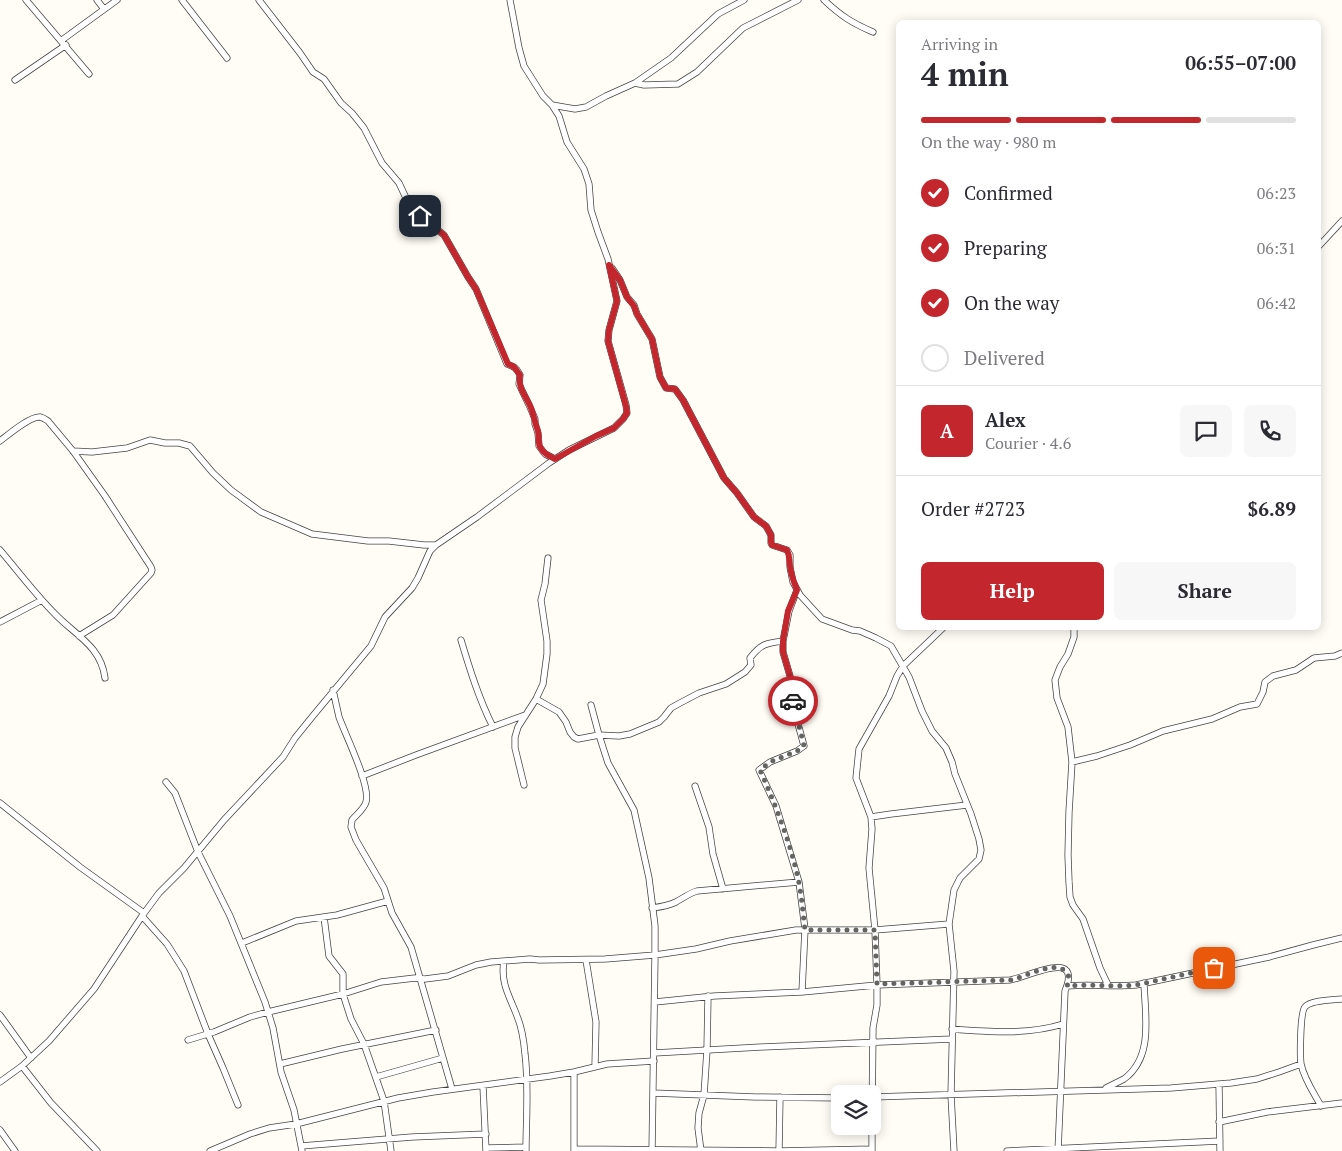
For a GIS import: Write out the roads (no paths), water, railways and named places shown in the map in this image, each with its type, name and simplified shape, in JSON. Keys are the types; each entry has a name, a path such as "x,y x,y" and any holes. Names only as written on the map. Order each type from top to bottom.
{"street":[{"path":"26,0 89,74"},
{"path":"97,0 104,9"},
{"path":"15,80 117,0"},
{"path":"182,0 227,58"},
{"path":"259,0 300,53 312,72 324,79 341,103 364,128 382,162 411,206 430,226 444,235 476,289 508,364 514,367 520,375 519,384 530,406 538,433 539,446 545,454 555,459"},
{"path":"0,1082 22,1066 50,1041 94,989 159,893 184,868 224,820 283,757 295,738 371,646 385,617 412,588 430,551 555,459 614,428 627,413 608,341 617,301 609,265 591,210 589,184 584,169 567,142 559,116 543,96 524,66 510,0"},
{"path":"552,105 575,108 586,107 635,83 671,58 718,14 744,0"},
{"path":"635,83 644,85 678,84 697,72 743,28 798,0"},
{"path":"824,0 840,15 856,25 873,32"},
{"path":"1321,244 1342,221"},
{"path":"609,265 620,280 627,297 652,339 660,377 666,388 675,389 683,400 724,478 754,517 766,526 771,535 772,545 787,550 790,556 793,582 800,595 822,618 876,638 891,646 909,677 922,712 932,731 946,748 952,762 954,774 967,805 981,850 979,859 960,878 954,890 949,924 954,971 951,1095 954,1151"},
{"path":"0,441 33,419 40,417 48,421 73,451 105,496 152,570 113,615 79,636"},
{"path":"73,451 92,452 127,448 150,440 180,443 190,446 213,473 231,490 261,512 312,534 368,541 389,540 436,545"},
{"path":"0,550 55,615 90,646 104,668 105,678"},
{"path":"524,785 515,748 515,737 518,727 543,684 548,641 540,600 545,584 548,558"},
{"path":"797,590 788,611 783,652 790,676 794,709 804,746 797,751 770,762 760,770 776,806 799,882 805,930 802,992"},
{"path":"0,622 42,600"},
{"path":"873,1085 873,1042 877,984 875,930 869,868 872,828 871,817 856,778 859,750 890,696 897,676 903,666 941,630"},
{"path":"1074,630 1074,637 1068,654 1055,680 1057,698 1068,727 1072,762 1068,812 1070,897 1073,906 1082,919 1108,985"},
{"path":"461,640 473,680 493,727"},
{"path":"536,698 559,712 574,737 578,739 599,735 620,736 630,734 659,722 671,708 680,702 726,684 746,672 754,652 767,643 783,641"},
{"path":"1072,762 1130,745 1163,731 1212,719 1240,707 1257,704 1263,692 1265,682 1273,676 1296,670 1314,658 1335,656 1342,653"},
{"path":"334,690 338,714 366,789 367,800 364,808 352,820 351,827 356,840 384,888 392,913 411,946 452,1089"},
{"path":"591,705 608,762 634,810 649,878 655,926 652,1150"},
{"path":"362,776 525,715"},
{"path":"166,782 175,793 198,852 242,943 268,1012 285,1086 294,1110 301,1148 389,1139 486,1134"},
{"path":"695,786 709,828 713,854 723,889"},
{"path":"0,803 143,915 167,944 184,971 238,1105"},
{"path":"871,817 967,805"},
{"path":"652,908 666,906 690,893 698,891 799,882"},
{"path":"242,943 296,922 337,915 388,901"},
{"path":"324,917 329,956 342,974 343,994 350,1020 364,1044 384,1101 390,1151"},
{"path":"188,1040 268,1012 343,994 381,982 448,976 476,965 530,959 586,960 655,955 696,949 759,935 796,930 875,930 949,924"},
{"path":"1067,986 1124,986 1144,983 1269,957 1342,938"},
{"path":"586,960 596,1022 595,1066"},
{"path":"483,1086 486,1150 526,1149 526,1056 518,1018 505,989 502,970 504,961"},
{"path":"655,1002 708,996 802,992 877,984 1010,980 1019,979 1046,968 1056,967 1064,969 1068,974 1069,982 1065,991 1058,1150"},
{"path":"1104,1089 1124,1079 1134,1070 1141,1058 1145,1046 1146,1030 1144,983"},
{"path":"701,1150 698,1128 699,1113 704,1095 708,996"},
{"path":"1321,1106 1301,1064 1302,1015 1304,1007 1313,1002 1342,999"},
{"path":"0,1015 31,1058"},
{"path":"952,1029 1000,1032 1040,1029 1064,1024"},
{"path":"280,1064 364,1044 436,1030"},
{"path":"654,1053 952,1039"},
{"path":"376,1077 443,1058"},
{"path":"210,1151 263,1130 296,1124 384,1101 452,1089 527,1080 574,1072 595,1066 654,1062"},
{"path":"881,1097 1171,1088 1257,1079 1301,1064"},
{"path":"22,1066 52,1103 97,1151"},
{"path":"574,1072 574,1150 872,1150 872,1135"},
{"path":"1219,1084 1220,1151"},
{"path":"653,1093 831,1098"},
{"path":"779,1151 780,1097"},
{"path":"1219,1122 1267,1112 1342,1104"},
{"path":"0,1130 15,1151"},
{"path":"1007,1151 1126,1148 1220,1141"}]}
